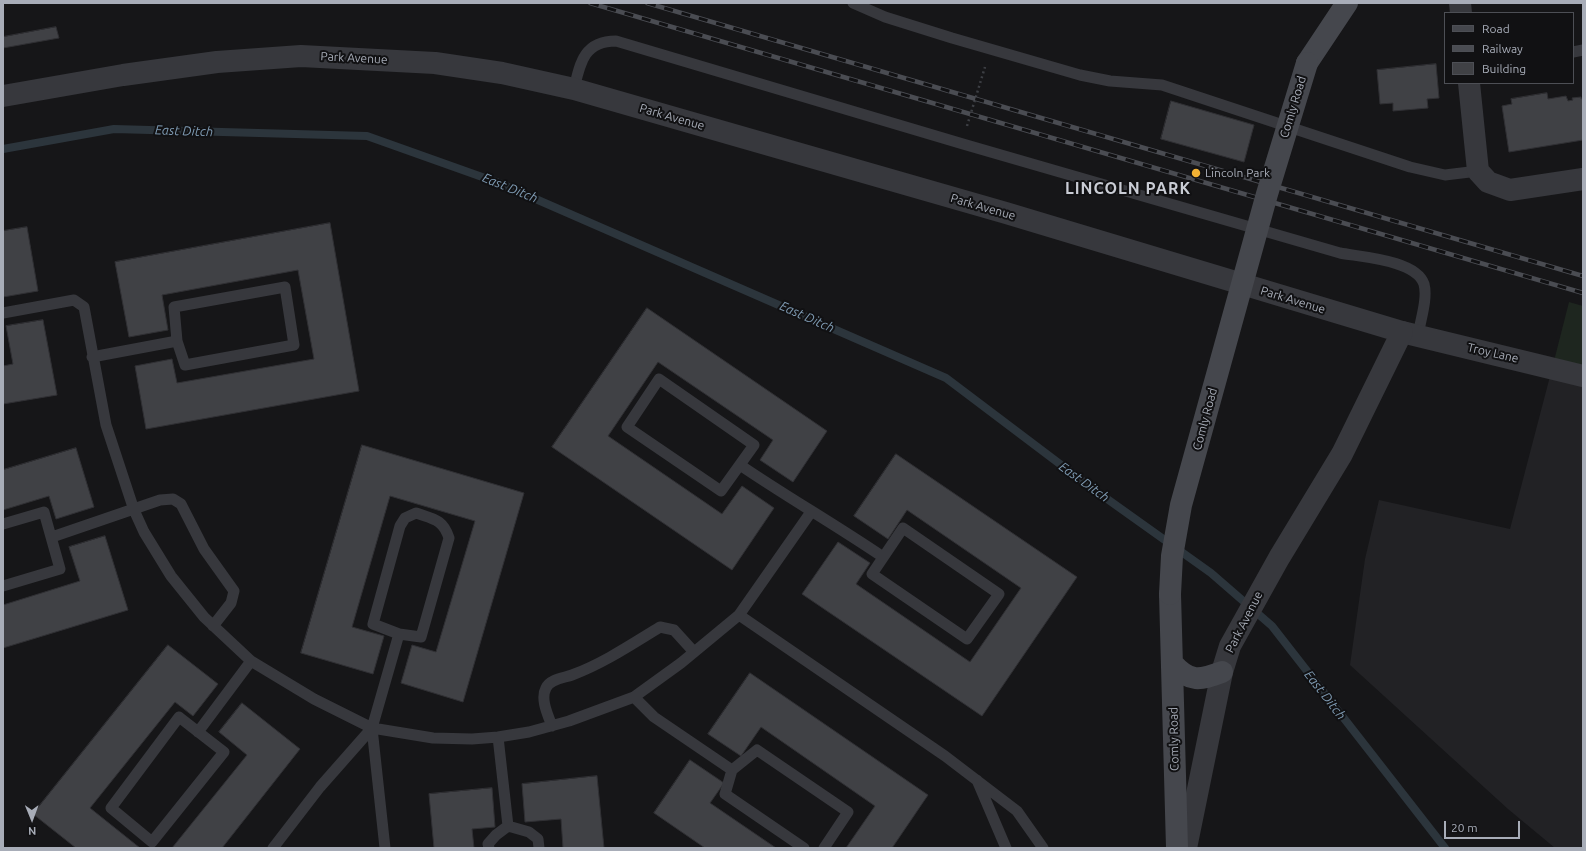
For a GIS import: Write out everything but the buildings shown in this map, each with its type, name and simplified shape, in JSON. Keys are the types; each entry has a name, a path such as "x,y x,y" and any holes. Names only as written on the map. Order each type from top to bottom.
{"main road":[{"name":"Comly Road","path":"1177,848 1170,594 1172,556 1181,505 1267,194 1307,63 1328,3"},
{"path":"1307,63 1347,3"},
{"path":"1173,664 1181,673 1191,678 1202,679 1222,672"}],"street":[{"name":"Park Avenue","path":"3,96 123,75 216,62 302,56 435,63 502,72 574,89 1006,213 1410,334 1342,454 1279,558 1230,646 1222,672 1186,848"},
{"path":"1469,84 1478,171 1488,182 1510,190 1583,179"},
{"name":"Troy Lane","path":"1410,334 1583,376"}],"lane":[{"path":"854,3 885,16 1080,75 1110,81 1162,85 1410,167 1445,175 1478,171"},
{"path":"574,89 579,67 585,53 604,41 616,41 963,144 1340,253 1383,260 1406,267 1419,276 1424,284 1424,297 1410,334"},
{"path":"285,287 294,346 185,365 177,341 174,307 285,287"},
{"path":"3,313 74,300 84,307 92,357 106,425 134,510 144,532 170,576 204,617 251,662 314,699 372,728 433,738 472,739 498,737 529,732 569,721 634,696 694,652 739,615 811,512"},
{"path":"92,357 177,341"},
{"path":"659,379 754,445 740,465 721,491 627,427 659,379"},
{"path":"740,465 811,512 833,523 883,557"},
{"path":"52,537 160,500 173,499 181,504 204,548 234,591 231,603 213,626"},
{"path":"3,524 44,512 60,569 3,586"},
{"path":"416,513 436,519 446,527 449,538 421,637 399,634 373,624 400,526 405,518 416,513"},
{"path":"903,528 999,594 967,639 872,574 883,557 903,528"},
{"path":"739,615 945,756 1017,811 1043,848"},
{"path":"552,726 544,702 545,688 550,682 573,675 604,660 660,626 674,630 694,652"},
{"path":"385,848 372,728 399,634"},
{"path":"198,732 251,662"},
{"path":"634,696 654,717 732,770"},
{"path":"179,717 198,732 224,752 152,842 111,808 179,717"},
{"path":"273,848 320,787 372,728"},
{"path":"498,737 508,826"},
{"path":"804,848 725,794 732,770 757,750 848,812 824,848"},
{"path":"976,780 1006,848"},
{"path":"489,848 488,844 496,835 508,826"},
{"path":"508,826 529,832 538,839 539,848"}],"path":[{"path":"963,144 990,49"}],"shaded area":[{"path":"1569,302 1583,306 1583,370 1554,361"},
{"path":"1554,361 1583,370 1583,848 1555,848 1508,809 1350,665 1365,559 1379,500 1510,529"}],"waterway":[{"name":"East Ditch","path":"3,149 114,129 367,136 499,183 946,378 1089,486 1211,573 1272,626 1445,848"}],"railway":[{"path":"590,3 1583,293"},
{"path":"647,3 1583,276"}],"place":[{"name":"Lincoln Park","path":"1196,173"}],"district":[{"name":"LINCOLN PARK","path":"1128,189"}]}
